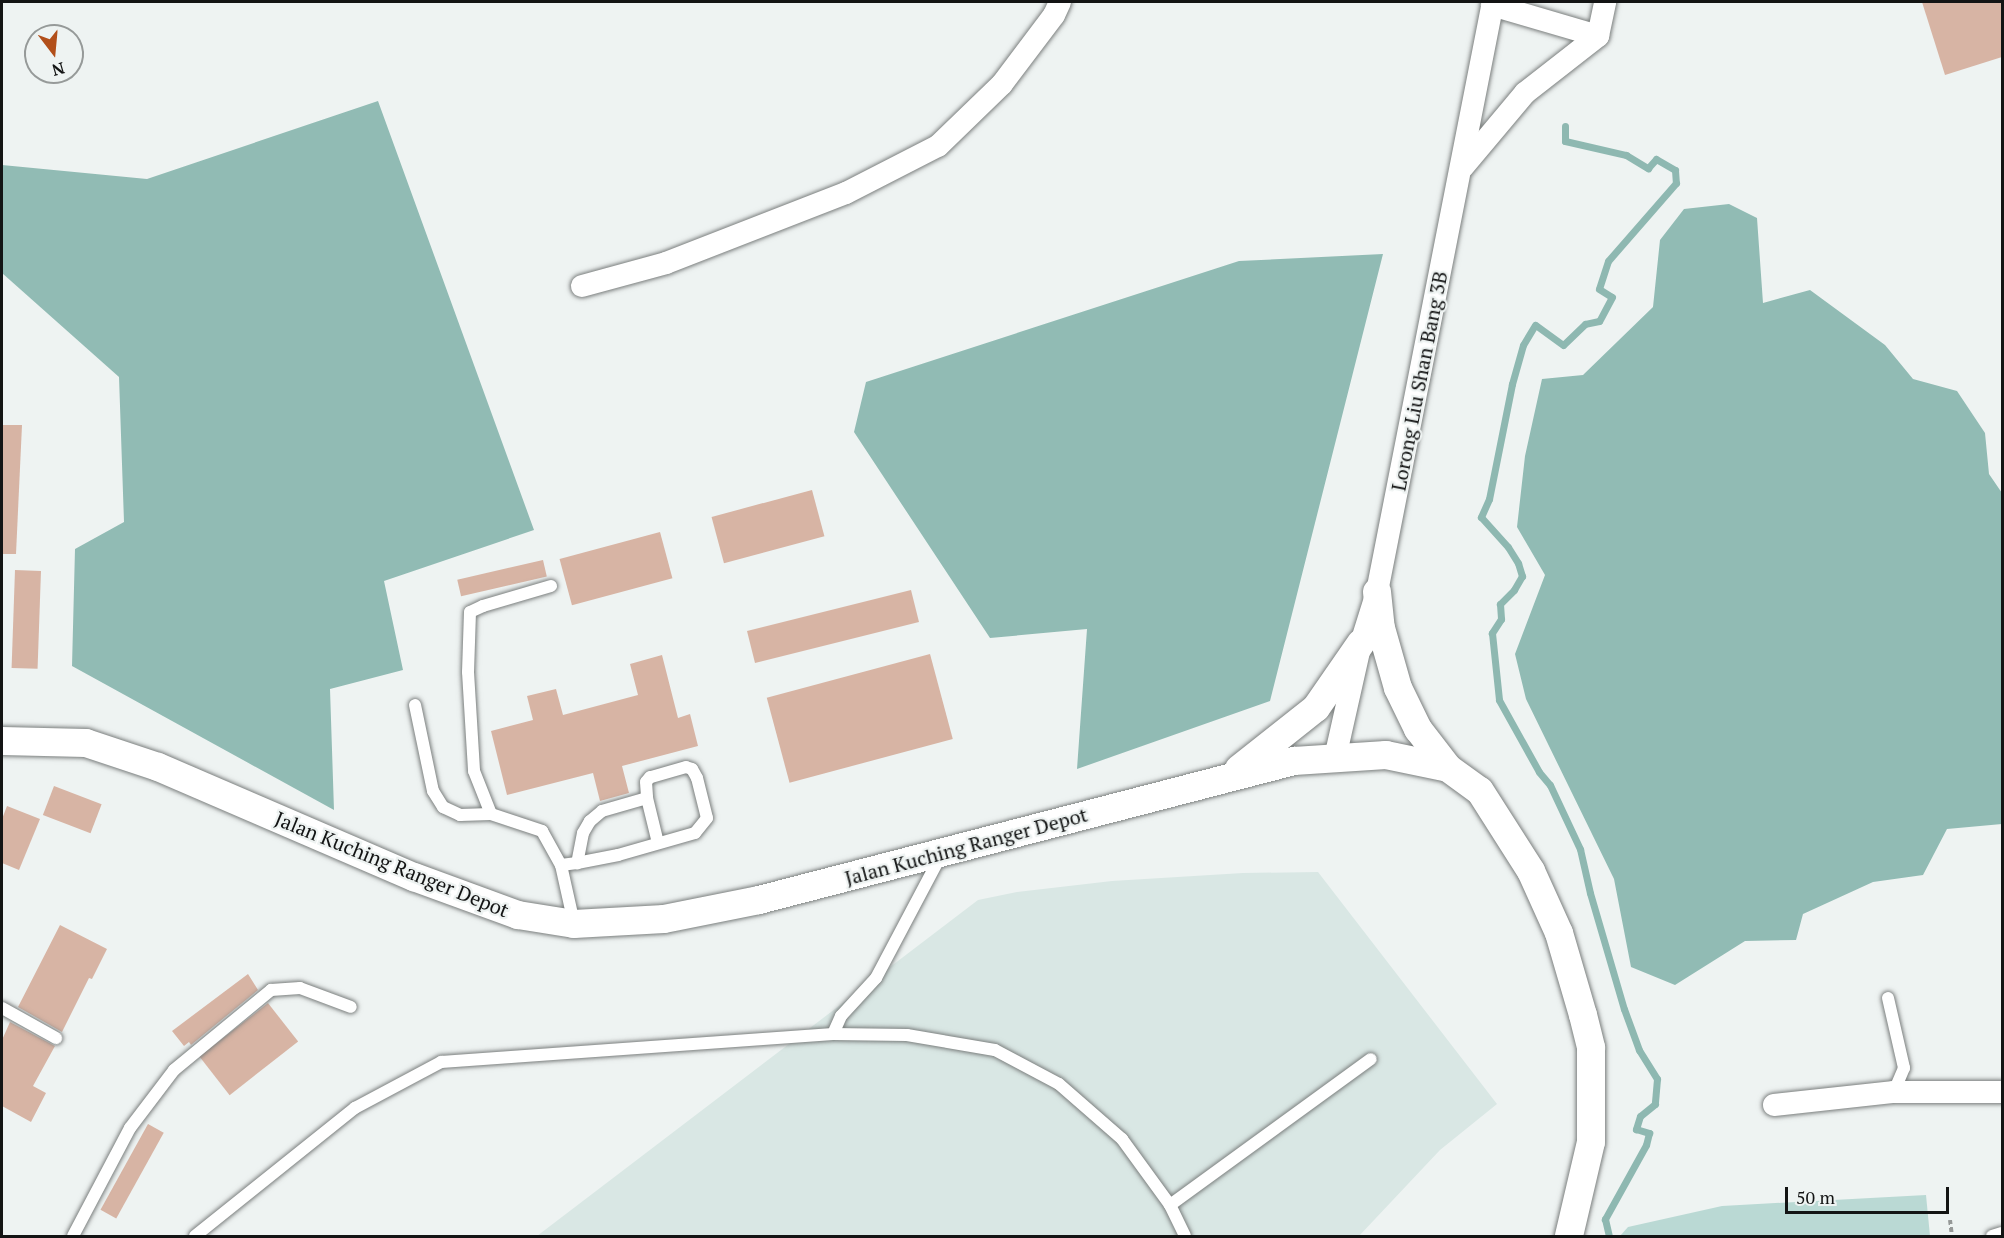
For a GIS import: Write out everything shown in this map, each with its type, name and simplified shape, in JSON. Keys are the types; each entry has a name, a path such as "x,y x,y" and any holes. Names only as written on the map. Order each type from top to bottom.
{"street":[{"path":"582,286 666,263 846,193 938,146 1002,84 1054,15 1060,2"},
{"path":"1460,171 1525,93 1598,36 1605,2"},
{"path":"1493,3 1598,36"},
{"name":"Lorong Liu Shan Bang 3B","path":"1335,758 1361,643 1377,592 1493,3"},
{"path":"1377,592 1381,628 1398,688 1418,729 1448,768"},
{"path":"1228,778 1316,708 1361,643"},
{"name":"Jalan Kuching Ranger Depot","path":"2,741 86,743 158,767 414,877 518,915 574,924 664,919 759,900 1294,761 1386,755 1448,768 1480,791 1531,871 1559,933 1583,1015 1591,1048 1591,1142 1569,1236"},
{"path":"1773,1105 1894,1092 2002,1092"}],"lane":[{"path":"491,814 474,771 468,672 470,612 551,586"},
{"path":"415,705 433,791 443,807 460,815 491,814 542,831 561,865 574,924"},
{"path":"561,865 577,863 658,843 695,833 707,818 697,778 692,769 686,767 650,777 646,782 647,798 658,843"},
{"path":"577,863 583,833 590,821 602,811 647,798"},
{"path":"833,1034 842,1016 876,978 943,852"},
{"path":"73,1236 130,1128 174,1070 200,1048 271,990 300,988 351,1007"},
{"path":"1888,998 1904,1068 1894,1092"},
{"path":"2,1008 56,1038"},
{"path":"195,1236 355,1108 441,1062 833,1034 907,1035 994,1050 1059,1084 1122,1139 1170,1205 1185,1236"},
{"path":"1170,1205 1371,1059"},
{"path":"1992,1236 2002,1233"}],"path":[{"path":"1950,1220 1952,1236"}],"shaded area":[{"path":"1318,872 1497,1104 1440,1150 1359,1236 537,1236 978,900 1017,892 1112,881 1243,873"},
{"path":"1926,1195 1930,1236 1620,1236 1628,1227 1722,1206"}],"green space":[{"path":"378,101 534,530 384,581 403,670 330,689 334,810 72,666 75,549 124,522 119,377 2,273 2,165 147,179"},
{"path":"1729,204 1757,218 1763,303 1810,290 1885,345 1913,379 1957,391 1985,433 1989,474 2002,493 2002,824 1947,829 1923,875 1873,882 1803,914 1796,940 1745,941 1675,985 1631,967 1614,879 1526,699 1515,654 1545,575 1517,527 1525,456 1542,379 1583,375 1653,307 1660,240 1684,209"},
{"path":"1383,254 1270,701 1077,769 1087,629 990,638 854,432 866,382 1239,261"}],"building":[{"path":"1922,2 2002,2 2002,57 1945,75"},
{"path":"2,425 22,425 16,554 2,554"},
{"path":"812,490 824,536 724,563 712,517"},
{"path":"660,532 672,578 572,605 560,559"},
{"path":"543,560 547,577 461,596 457,580"},
{"path":"15,570 41,571 38,669 12,668"},
{"path":"911,590 919,622 755,663 747,631"},
{"path":"930,654 953,739 790,783 767,698"},
{"path":"662,655 678,718 690,714 698,746 622,766 629,793 600,801 593,773 507,795 491,731 533,720 527,696 556,689 563,715 638,695 630,664"},
{"path":"54,786 102,804 91,833 43,815"},
{"path":"7,806 40,819 19,870 2,863 2,819"},
{"path":"60,925 107,949 92,979 89,978 62,1032 18,1007"},
{"path":"248,974 258,990 191,1045 189,1042 184,1046 172,1031"},
{"path":"268,1003 298,1042 230,1095 199,1057"},
{"path":"10,1022 55,1046 33,1086 46,1093 31,1122 2,1106 2,1040"},
{"path":"148,1124 164,1133 116,1218 100,1210"}],"waterway":[{"path":"1565,126 1565,141 1626,155 1648,168 1656,159 1675,170 1676,183 1608,261 1599,289 1612,297 1599,321 1585,324 1563,345 1535,325 1523,345 1512,384 1489,499 1481,517 1508,547 1518,563 1522,576 1514,590 1500,604 1501,619 1492,633 1499,700 1539,772 1550,785 1580,849 1590,893 1624,1009 1639,1050 1657,1079 1655,1104 1640,1116 1636,1129 1649,1133 1646,1145 1605,1219 1609,1236"}]}
